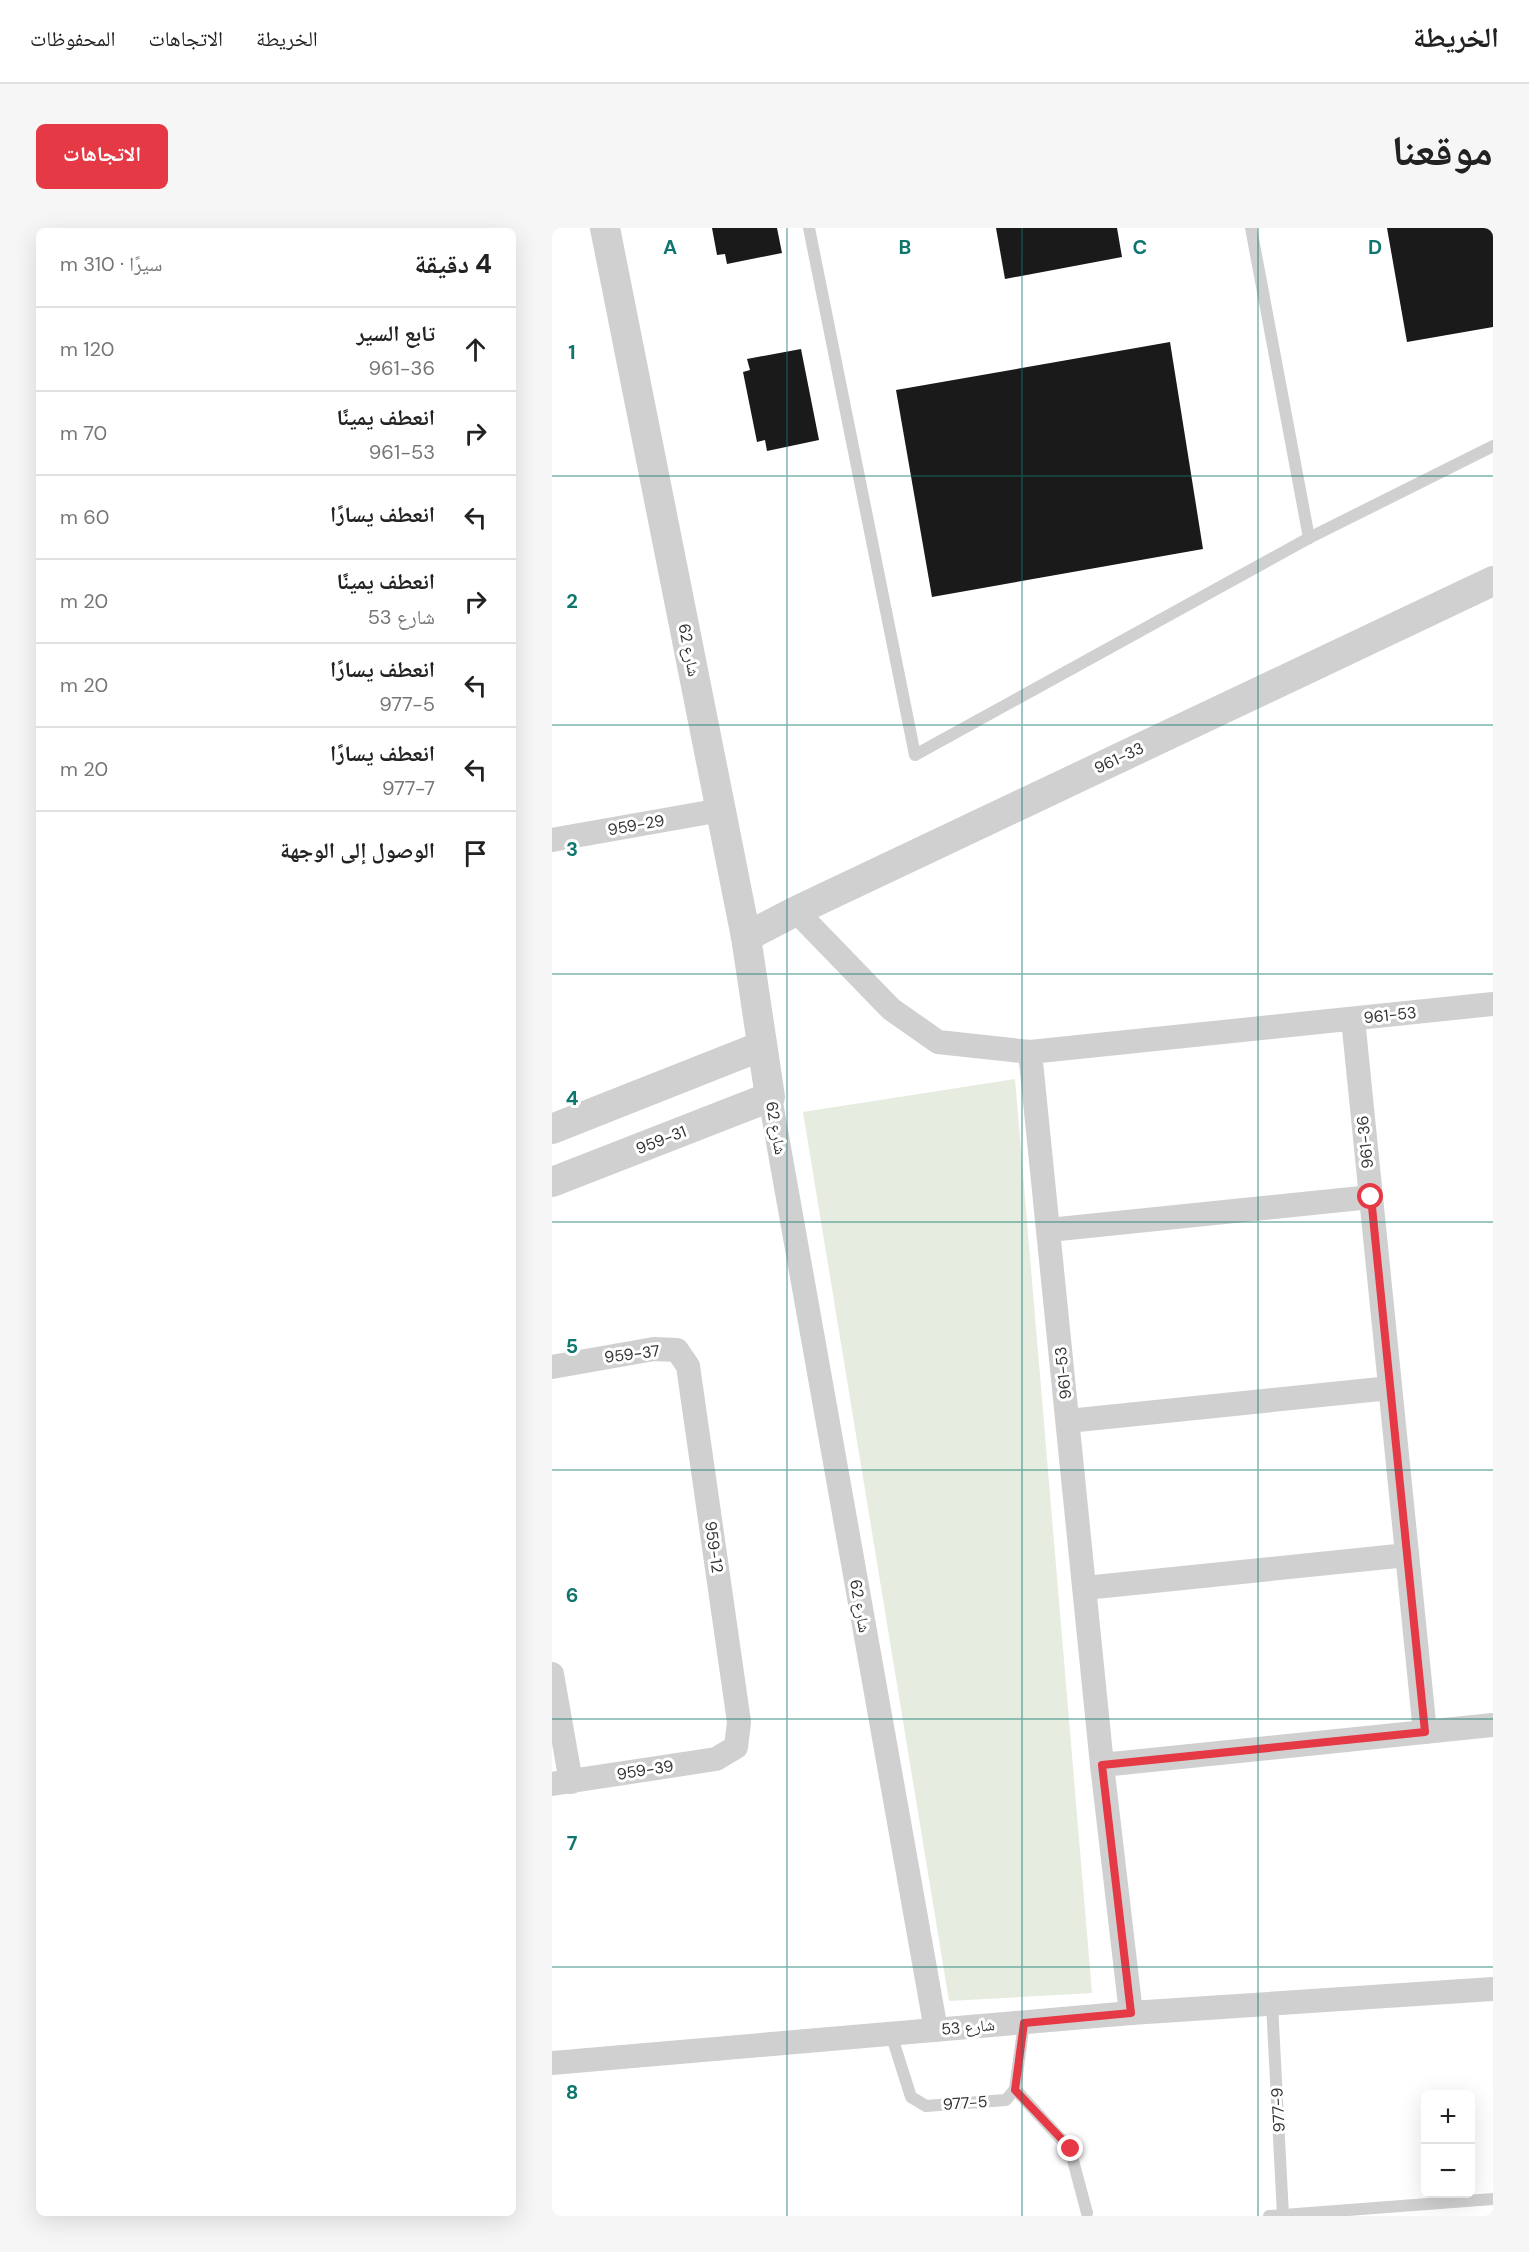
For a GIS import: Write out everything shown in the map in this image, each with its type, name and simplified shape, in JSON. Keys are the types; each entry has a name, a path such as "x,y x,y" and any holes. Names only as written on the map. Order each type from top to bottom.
{"street":[{"name":"شارع 62","path":"605,228 746,937 770,1097 936,2030"},
{"name":"961-33","path":"746,937 796,911 1493,581"},
{"name":"959-29","path":"552,840 720,810"},
{"path":"796,911 891,1008 938,1042 1030,1052"},
{"name":"961-53","path":"1131,2013 1102,1765 1030,1052 1493,1004"},
{"name":"961-36","path":"1353,1018 1425,1732"},
{"path":"552,1129 762,1046"},
{"name":"959-31","path":"552,1182 770,1097"},
{"path":"1049,1230 1371,1197"},
{"name":"959-37","path":"552,1367 654,1349 677,1350"},
{"name":"959-12","path":"677,1350 688,1366 739,1722 736,1748"},
{"path":"1068,1421 1390,1388"},
{"path":"1085,1588 1407,1555"},
{"path":"552,1674 562,1783"},
{"path":"1102,1765 1493,1725"},
{"name":"959-39","path":"562,1783 716,1759 736,1748"},
{"name":"شارع 53","path":"552,2062 1131,2013 1493,1989"}],"lane":[{"path":"809,228 915,755 1309,538 1493,446"},
{"path":"1251,228 1309,538"},
{"name":"977-9","path":"1272,2004 1283,2215"},
{"path":"1024,2023 1015,2090 1071,2149 1087,2213"},
{"name":"977-5","path":"891,2034 911,2097 926,2106 1006,2100 1015,2090"},
{"path":"1269,2216 1493,2199"}],"shaded area":[{"path":"1015,1079 1092,1993 949,2001 803,1112"}],"building":[{"path":"712,228 777,228 782,253 727,264 725,254 717,255"},
{"path":"996,228 1117,228 1122,257 1005,279"},
{"path":"1387,228 1493,228 1493,327 1407,342"},
{"path":"1170,342 1203,549 932,597 896,390"},
{"path":"801,349 819,440 767,451 765,440 757,442 743,372 750,370 747,359"}],"route":[{"path":"1071,2149 1015,2090 1024,2023 1131,2013 1102,1765 1425,1732 1371,1197"}]}
